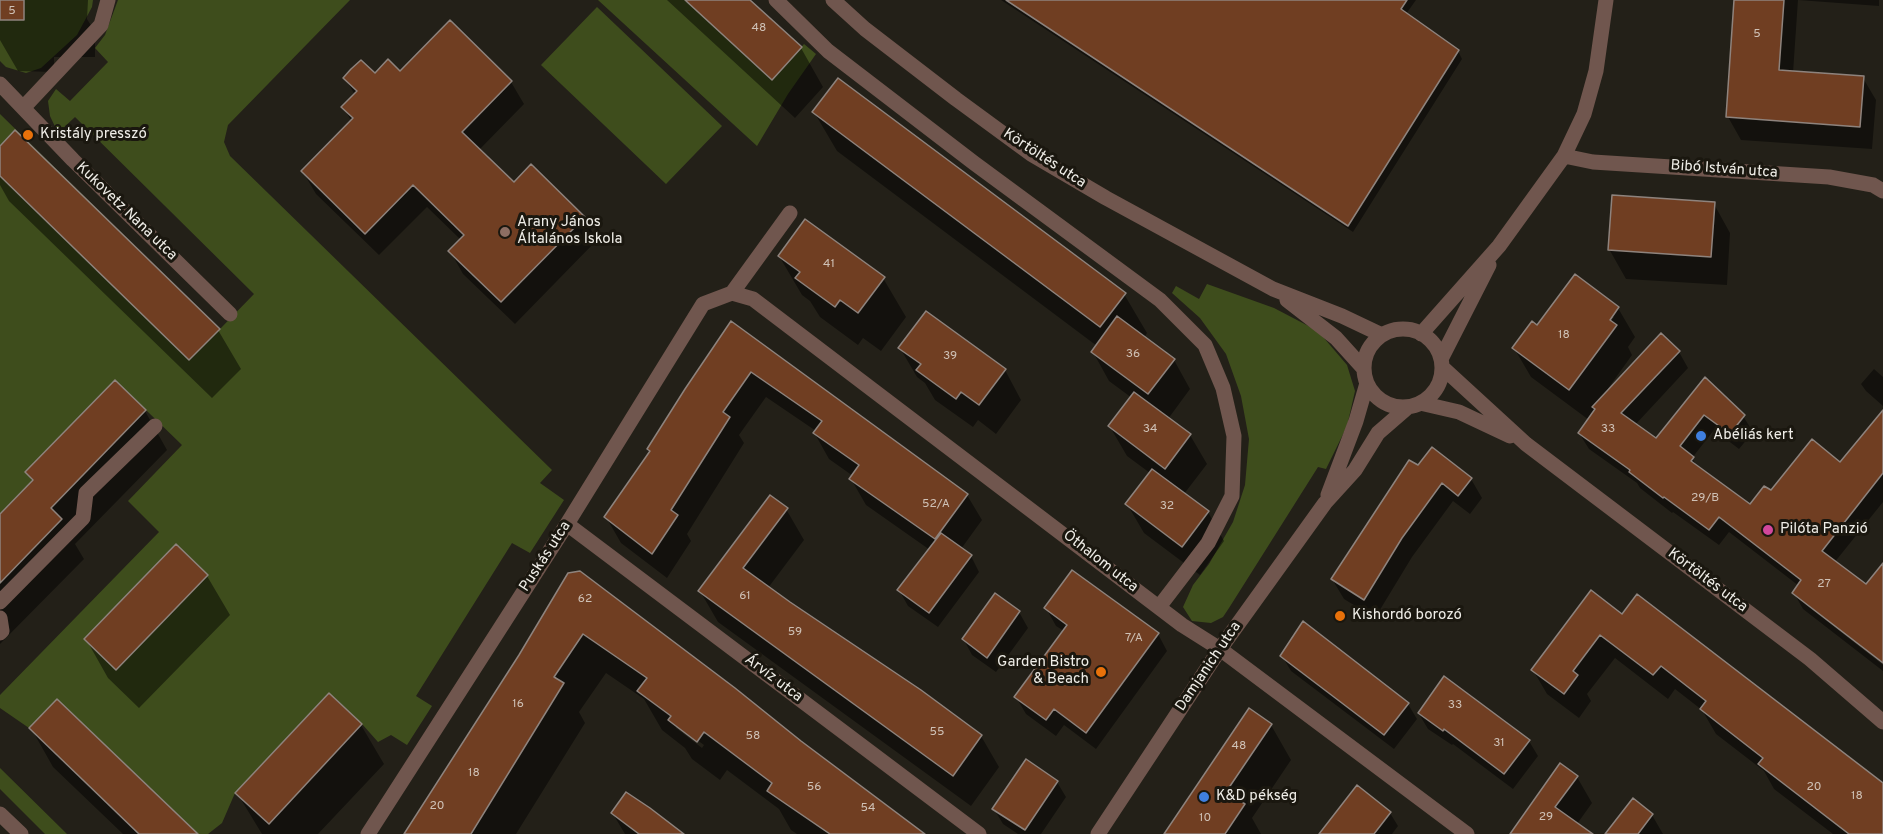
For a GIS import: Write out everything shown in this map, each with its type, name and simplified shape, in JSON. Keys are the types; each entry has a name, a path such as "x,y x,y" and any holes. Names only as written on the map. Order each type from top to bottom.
{"street":[{"path":"24,107 101,25 108,0"},
{"path":"776,0 828,51 1160,300 1206,345 1223,388 1234,436 1232,496 1208,543 1159,608"},
{"name":"Körtöltés utca","path":"833,0 920,71 1031,154 1106,198 1273,289 1342,316 1382,335"},
{"path":"1421,334 1499,246 1564,156 1584,114 1596,71 1606,0"},
{"name":"Kukovetz Nana utca","path":"0,84 73,160 230,314"},
{"name":"Bibó István utca","path":"1564,156 1593,162 1828,177 1873,184 1883,191"},
{"path":"732,293 790,213"},
{"path":"1442,363 1434,344 1421,334 1401,329 1382,335 1372,344 1366,356 1365,376 1373,394 1383,402 1395,406 1414,405 1428,398 1439,384 1442,363 1499,246"},
{"name":"Körtöltés utca","path":"1273,289 1336,338 1365,376"},
{"name":"Öthalom utca","path":"732,293 753,299 1159,608 1220,649 1467,834"},
{"name":"Puskás utca","path":"368,834 567,524 703,304 732,293"},
{"name":"Körtöltés utca","path":"1442,363 1526,444 1810,659 1883,722"},
{"name":"Damjanich utca","path":"1325,503 1356,421 1365,376"},
{"name":"Körtöltés utca","path":"1414,405 1459,412 1526,444"},
{"name":"Damjanich utca","path":"1098,834 1220,649 1325,503 1355,470 1377,433 1414,405"},
{"path":"0,602 83,518 86,494 155,426"},
{"name":"Árvíz utca","path":"567,524 979,834"},
{"path":"0,618 2,631 0,633"},
{"path":"0,813 21,834"}],"green space":[{"path":"0,0 93,0 92,7 77,35 41,68 26,73 6,67 0,61"},
{"path":"118,0 350,0 228,125 224,142 230,156 552,470 540,483 564,500 530,553 512,543 416,696 432,706 407,745 391,735 378,742 329,693 235,793 222,823 208,834 198,834 57,699 29,728 0,708 0,695 159,532 128,501 182,445 115,380 25,472 33,480 0,514 0,114 220,329 254,294 75,117 58,133 50,116 48,101 56,89 70,101 108,62 95,48 105,35"},
{"path":"598,0 685,0 772,80 804,44 816,54 788,94 757,146"},
{"path":"597,7 722,126 666,184 541,65"},
{"path":"1207,284 1274,308 1318,331 1347,365 1355,391 1347,426 1326,469 1318,467 1223,617 1211,623 1192,621 1183,607 1193,585 1209,564 1233,522 1245,485 1249,439 1241,396 1226,354 1200,318 1172,293 1176,286 1199,299"},
{"path":"0,768 67,834 45,834 0,789"}],"building":[{"path":"0,0 24,0 24,20 0,20"},
{"path":"685,0 750,0 802,47 772,80"},
{"path":"1006,0 1407,0 1401,9 1459,50 1348,226"},
{"path":"1734,0 1784,0 1779,70 1864,76 1860,127 1726,117"},
{"path":"450,20 512,81 462,132 514,182 531,164 585,217 501,302 448,251 464,235 413,185 365,234 301,171 353,118 341,107 357,91 343,78 351,69 361,60 375,73 388,59 400,71"},
{"path":"838,78 1126,293 1100,327 812,112"},
{"path":"15,130 220,329 189,360 0,176 0,146"},
{"path":"1612,195 1715,202 1711,257 1608,250"},
{"path":"805,219 885,277 858,313 840,300 835,307 795,278 800,272 778,256"},
{"path":"1575,274 1619,307 1610,320 1617,325 1569,390 1512,348 1532,321 1537,325"},
{"path":"926,311 1006,369 979,405 961,392 956,399 916,370 921,364 898,348"},
{"path":"1117,316 1175,359 1148,394 1091,352"},
{"path":"731,321 968,494 935,539 849,479 859,465 813,433 822,421 751,372 723,412 730,417 671,510 678,515 652,554 604,517 650,451 647,449"},
{"path":"1661,333 1680,351 1621,413 1656,438 1705,377 1745,415 1730,434 1704,415 1680,446 1694,457 1691,461 1750,504 1764,486 1771,490 1812,439 1840,462 1883,410 1883,473 1822,551 1866,584 1883,563 1883,663 1792,593 1801,580 1719,517 1709,530 1578,433 1595,409 1592,407"},
{"path":"115,380 146,410 51,508 62,519 0,583 0,514 33,480 25,472"},
{"path":"1134,392 1191,434 1165,469 1108,426"},
{"path":"1432,447 1472,478 1458,496 1442,483 1402,538 1364,600 1331,579 1409,460 1418,465"},
{"path":"1152,469 1209,511 1182,547 1125,504"},
{"path":"770,495 788,508 743,568 921,690 982,735 953,776 698,591"},
{"path":"941,533 972,555 929,613 897,590"},
{"path":"176,544 208,575 116,670 84,639"},
{"path":"1072,570 1159,633 1086,733 1054,709 1046,720 1014,697 1067,625 1044,608"},
{"path":"580,571 925,834 830,834 767,791 772,783 704,732 697,742 668,720 671,716 637,691 647,678 583,634 554,677 564,683 471,834 404,834 519,655 568,573"},
{"path":"1591,590 1622,614 1637,594 1883,783 1883,834 1849,834 1758,764 1763,758 1700,709 1706,701 1661,666 1653,675 1600,635 1573,671 1578,675 1564,694 1531,670"},
{"path":"995,593 1020,611 987,658 962,639"},
{"path":"1303,621 1409,703 1384,735 1280,656"},
{"path":"1444,676 1530,740 1504,774 1444,729 1443,731 1418,713"},
{"path":"329,693 362,724 269,824 235,793"},
{"path":"57,699 198,834 139,834 29,728"},
{"path":"1249,708 1272,724 1226,792 1245,804 1225,834 1164,834"},
{"path":"1026,759 1058,781 1025,830 992,809"},
{"path":"1560,763 1578,776 1555,807 1593,834 1510,834"},
{"path":"1357,785 1391,812 1374,834 1319,834"},
{"path":"626,792 684,834 639,834 611,813"},
{"path":"1633,798 1653,814 1638,834 1605,834"}],"place":[{"name":"Kristály presszó","path":"28,135"},
{"name":"Arany János Általános Iskola","path":"505,232"},
{"name":"Abéliás kert","path":"1701,436"},
{"name":"Pilóta Panzió","path":"1768,530"},
{"name":"Kishordó borozó","path":"1340,616"},
{"name":"Garden Bistro & Beach","path":"1101,672"},
{"name":"K&D pékség","path":"1204,797"}]}
